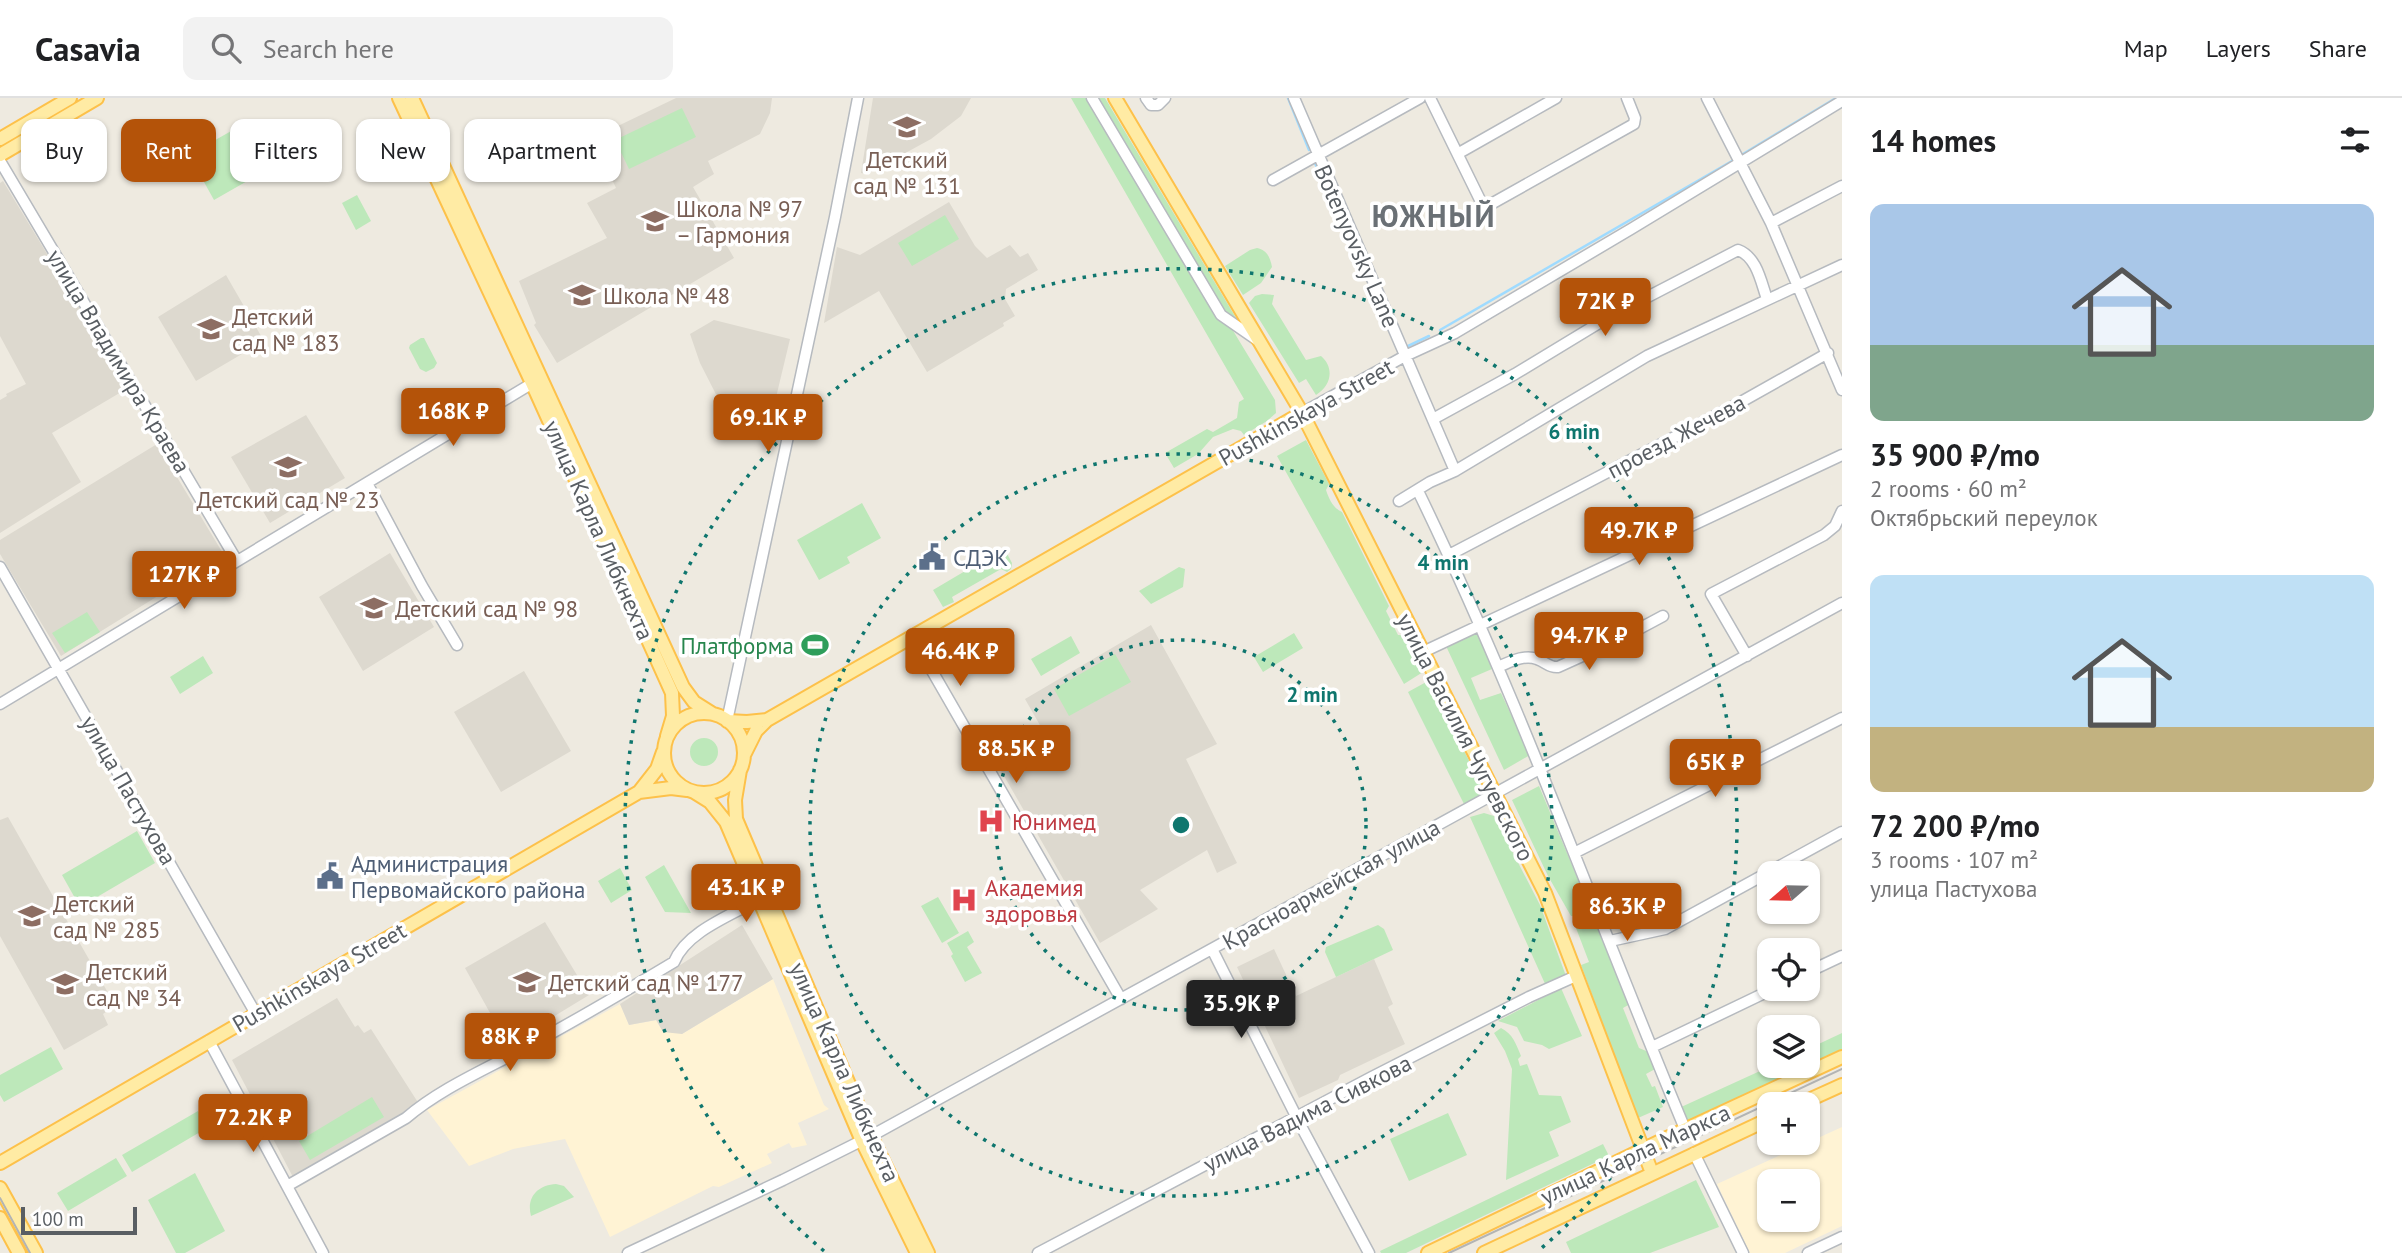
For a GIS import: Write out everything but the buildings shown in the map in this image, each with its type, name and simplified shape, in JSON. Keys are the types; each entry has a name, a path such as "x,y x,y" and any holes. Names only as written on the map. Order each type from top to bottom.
{"main road":[{"path":"0,139 70,98"},
{"path":"0,155 97,98"},
{"name":"улица Карла Либкнехта","path":"399,98 683,687 694,702 713,714"},
{"name":"улица Карла Либкнехта","path":"412,98 672,693 673,716 667,736"},
{"name":"улица Василия Чугуевского","path":"1115,98 1302,413 1545,893 1652,1173"},
{"name":"Pushkinskaya Street","path":"744,755 756,732 767,720 1302,413"},
{"path":"697,713 713,714 727,721 740,735 744,755 740,770 731,783 718,791 691,791 670,774 663,752 667,736 682,719 697,713"},
{"name":"Pushkinskaya Street","path":"727,721 767,720"},
{"name":"Pushkinskaya Street","path":"0,1163 639,792 657,769 663,752"},
{"name":"улица Карла Либкнехта","path":"740,770 735,800 736,818 761,891"},
{"name":"Pushkinskaya Street","path":"639,792 671,788 691,791"},
{"name":"улица Карла Либкнехта","path":"691,791 710,802 726,822 761,891 917,1253"},
{"name":"улица Карла Маркса","path":"1428,1253 1685,1129 1842,1057"},
{"path":"1820,1095 1842,1085"},
{"name":"улица Карла Маркса","path":"1484,1253 1757,1124"},
{"name":"улица Карла Либкнехта","path":"866,1139 928,1253"},
{"path":"0,1188 36,1253"},
{"path":"0,1218 19,1253"}],"street":[{"path":"727,721 858,98"},
{"name":"улица Василия Чугуевского","path":"1092,98 1222,314 1257,340"},
{"path":"1146,98 1150,105 1157,105 1166,98"},
{"name":"Botenyovsky Lane","path":"1294,98 1455,471"},
{"path":"1273,180 1420,98"},
{"path":"1430,98 1484,208 1634,124 1635,118 1627,98"},
{"path":"1459,153 1556,98"},
{"path":"1707,98 1771,223 1838,370 1842,390"},
{"name":"Pushkinskaya Street","path":"1302,413 1405,356 1455,333 1842,101"},
{"name":"улица Владимира Краева","path":"0,161 237,561"},
{"path":"1771,223 1842,186"},
{"path":"1433,419 1515,374 1609,317 1738,250 1746,253 1753,262 1767,299"},
{"path":"1399,501 1430,482 1455,471 1647,356 1842,265"},
{"name":"проезд Жечева","path":"1449,555 1732,407 1828,353"},
{"path":"0,704 537,380"},
{"path":"1423,652 1842,455"},
{"path":"367,483 402,552 457,645"},
{"path":"1418,491 1498,667 1685,1129"},
{"path":"1747,656 1711,594 1825,535 1835,526 1842,511"},
{"name":"улица Пастухова","path":"0,567 256,1014"},
{"name":"Красноармейская улица","path":"628,1253 866,1139 1842,603"},
{"path":"1498,667 1527,657 1554,668 1558,667 1590,654 1663,616"},
{"path":"912,636 1121,999"},
{"path":"1574,853 1842,718"},
{"path":"1610,942 1665,929 1842,832"},
{"path":"287,1186 406,1118 469,1077 600,1006 674,962 678,952 708,927 761,891"},
{"path":"1212,949 1368,1253"},
{"path":"1820,966 1842,956"},
{"name":"улица Вадима Сивкова","path":"1038,1253 1529,997 1576,976"},
{"path":"1652,1047 1757,997"},
{"path":"209,1041 323,1253"},
{"path":"1694,1153 1743,1253"},
{"path":"1808,1253 1842,1237"}],"shaded area":[{"name":"Школа № 97 – Гармония","path":"676,98 772,98 770,113 760,134 708,161 714,174 693,187 734,258 557,363 534,325 536,323 519,281 607,238 587,203 616,188 613,182 621,182 621,125"},
{"name":"Детский сад № 131","path":"873,98 971,98 961,116 931,139 867,174 861,173"},
{"path":"3,181 128,388 52,433 81,482 0,533 0,400 26,384 0,336 0,183"},
{"name":"Школа № 97 – Гармония","path":"949,202 975,246 987,258 1010,245 1020,257 1028,253 1038,270 1006,289 1005,299 1015,316 1003,323 1004,326 927,372 879,291 824,323 837,247 860,255"},
{"name":"Детский сад № 183","path":"226,275 264,341 196,381 158,317"},
{"path":"714,320 790,339 773,410 778,416 775,427 743,409 725,412 700,363 690,334"},
{"name":"Детский сад № 23","path":"306,415 345,478 270,523 231,457"},
{"path":"157,444 224,555 61,656 0,554 0,540"},
{"name":"Детский сад № 98","path":"390,553 434,627 363,671 319,597"},
{"path":"1151,625 1217,744 1186,759 1237,863 1217,873 1207,850 1140,890 1158,909 1100,943 996,762 996,754 1041,727 1025,699"},
{"path":"524,671 571,751 501,792 454,712"},
{"path":"8,817 115,1005 103,1014 108,1025 64,1050 0,936 0,820"},
{"name":"Детский сад № 177","path":"545,922 589,995 512,1042 499,1029 465,968"},
{"path":"742,925 773,979 682,1034 663,1032 656,1020 629,1025 620,1004"},
{"path":"1274,949 1296,996 1374,959 1393,1004 1388,1007 1405,1044 1299,1098 1237,967"},
{"path":"773,979 824,1105 829,1109 798,1123 807,1145 792,1148 789,1143 767,1154 772,1163 719,1187 713,1186 610,1237 565,1139 513,1149 469,1166 427,1110 620,1004 629,1025 657,1020 682,1034"},
{"path":"337,998 355,1027 358,1025 364,1033 371,1029 419,1104 294,1179 232,1060"},
{"path":"1842,1127 1842,1226 1785,1253 1750,1253 1717,1184 1781,1155 1820,1155 1820,1137"}],"green space":[{"path":"1071,98 1088,98 1217,316 1232,329 1275,400 1276,413 1267,421 1244,435 1233,429 1213,437 1198,454 1174,468 1165,453 1207,429 1213,432 1237,418 1239,402 1244,399"},
{"path":"1096,98 1105,98 1239,323 1225,312"},
{"path":"682,108 696,137 629,169 621,152 621,137"},
{"path":"230,132 230,182 246,182 214,200 204,182 216,182 216,140"},
{"path":"357,195 371,221 356,230 342,203"},
{"path":"945,215 959,239 912,266 898,243"},
{"path":"1257,248 1268,254 1272,267 1261,283 1243,295 1225,266"},
{"path":"1274,295 1272,304 1306,360 1321,356 1328,366 1328,382 1316,395 1306,379 1299,383 1249,303 1255,296"},
{"path":"424,338 437,363 426,372 420,369 409,348"},
{"path":"1306,440 1329,484 1326,490 1330,500 1342,512 1389,606 1386,611 1398,635 1404,635 1423,672 1404,684 1277,456"},
{"path":"862,503 881,538 847,557 850,563 819,580 797,540"},
{"path":"1004,548 1012,563 1011,569 1007,572 1001,569 952,597 954,602 943,607 933,590"},
{"path":"1179,567 1185,569 1183,587 1151,604 1139,591"},
{"path":"87,612 100,632 65,653 52,633"},
{"path":"1477,631 1492,669 1471,678 1480,700 1501,693 1530,755 1504,770 1446,646"},
{"path":"1294,633 1303,648 1263,672 1254,657"},
{"path":"1071,636 1080,653 1041,676 1031,659"},
{"path":"1115,654 1131,682 1069,716 1054,689"},
{"path":"203,656 213,673 180,694 170,677"},
{"path":"1428,681 1480,782 1481,794 1465,806 1408,692"},
{"path":"704,738 714,742 718,752 714,762 704,766 694,762 690,752 694,742"},
{"path":"1539,786 1630,1004 1623,1008 1639,1048 1651,1053 1657,1068 1646,1074 1652,1087 1655,1086 1663,1107 1638,1118 1581,965 1589,962 1574,916 1571,916 1548,876 1512,800"},
{"path":"1484,813 1494,816 1540,905 1566,976 1546,986 1470,817"},
{"path":"137,831 155,863 80,907 62,875"},
{"path":"664,865 691,913 665,912 645,877"},
{"path":"620,868 632,890 611,903 598,881"},
{"path":"938,897 959,933 942,943 921,906"},
{"path":"1378,925 1384,929 1393,950 1336,977 1325,952 1326,947"},
{"path":"968,931 974,942 967,947 982,973 965,982 947,943"},
{"path":"1561,988 1582,1036 1549,1049 1524,1041 1517,1027 1498,1021"},
{"path":"1501,1028 1514,1040 1521,1056 1518,1059 1520,1066 1527,1064 1539,1095 1561,1096 1571,1122 1549,1132 1559,1156 1506,1180 1512,1069 1494,1033"},
{"path":"1842,1033 1842,1051 1820,1061 1820,1043"},
{"path":"51,1047 63,1069 4,1102 0,1095 0,1075"},
{"path":"1757,1072 1757,1078 1783,1078 1686,1122 1679,1108"},
{"path":"372,1097 384,1117 310,1160 299,1141"},
{"path":"198,1111 207,1128 132,1172 122,1155"},
{"path":"1448,1113 1467,1155 1409,1181 1390,1139"},
{"path":"1603,1144 1609,1156 1406,1253 1380,1251"},
{"path":"116,1158 127,1176 68,1211 57,1193"},
{"path":"195,1173 225,1231 185,1253 176,1253 148,1200"},
{"path":"1696,1180 1719,1227 1650,1253 1571,1253 1566,1242"},
{"path":"556,1184 564,1186 574,1197 531,1216 530,1203 535,1193"}],"waterway":[{"path":"1288,98 1309,150"},
{"path":"1743,154 1836,98"},
{"path":"1314,161 1373,292"},
{"path":"1440,330 1732,161"},
{"path":"1406,347 1429,336"}],"tram line":[{"path":"1449,1253 1842,1069"},
{"path":"0,1198 30,1253"}],"place":[{"name":"Детский сад № 131","path":"907,127"},
{"name":"Школа № 97 – Гармония","path":"655,221"},
{"name":"Школа № 48","path":"582,295"},
{"name":"Детский сад № 183","path":"211,329"},
{"name":"Детский сад № 23","path":"288,467"},
{"name":"СДЭК","path":"932,557"},
{"name":"Детский сад № 98","path":"374,608"},
{"name":"Платформа","path":"815,645"},
{"name":"Юнимед","path":"991,821"},
{"name":"Администрация Первомайского района","path":"330,876"},
{"name":"Академия здоровья","path":"964,900"},
{"name":"Детский сад № 285","path":"32,916"},
{"name":"Детский сад № 177","path":"527,982"},
{"name":"Детский сад № 34","path":"65,984"}],"district":[{"name":"ЮЖНЫЙ","path":"1434,215"}]}
